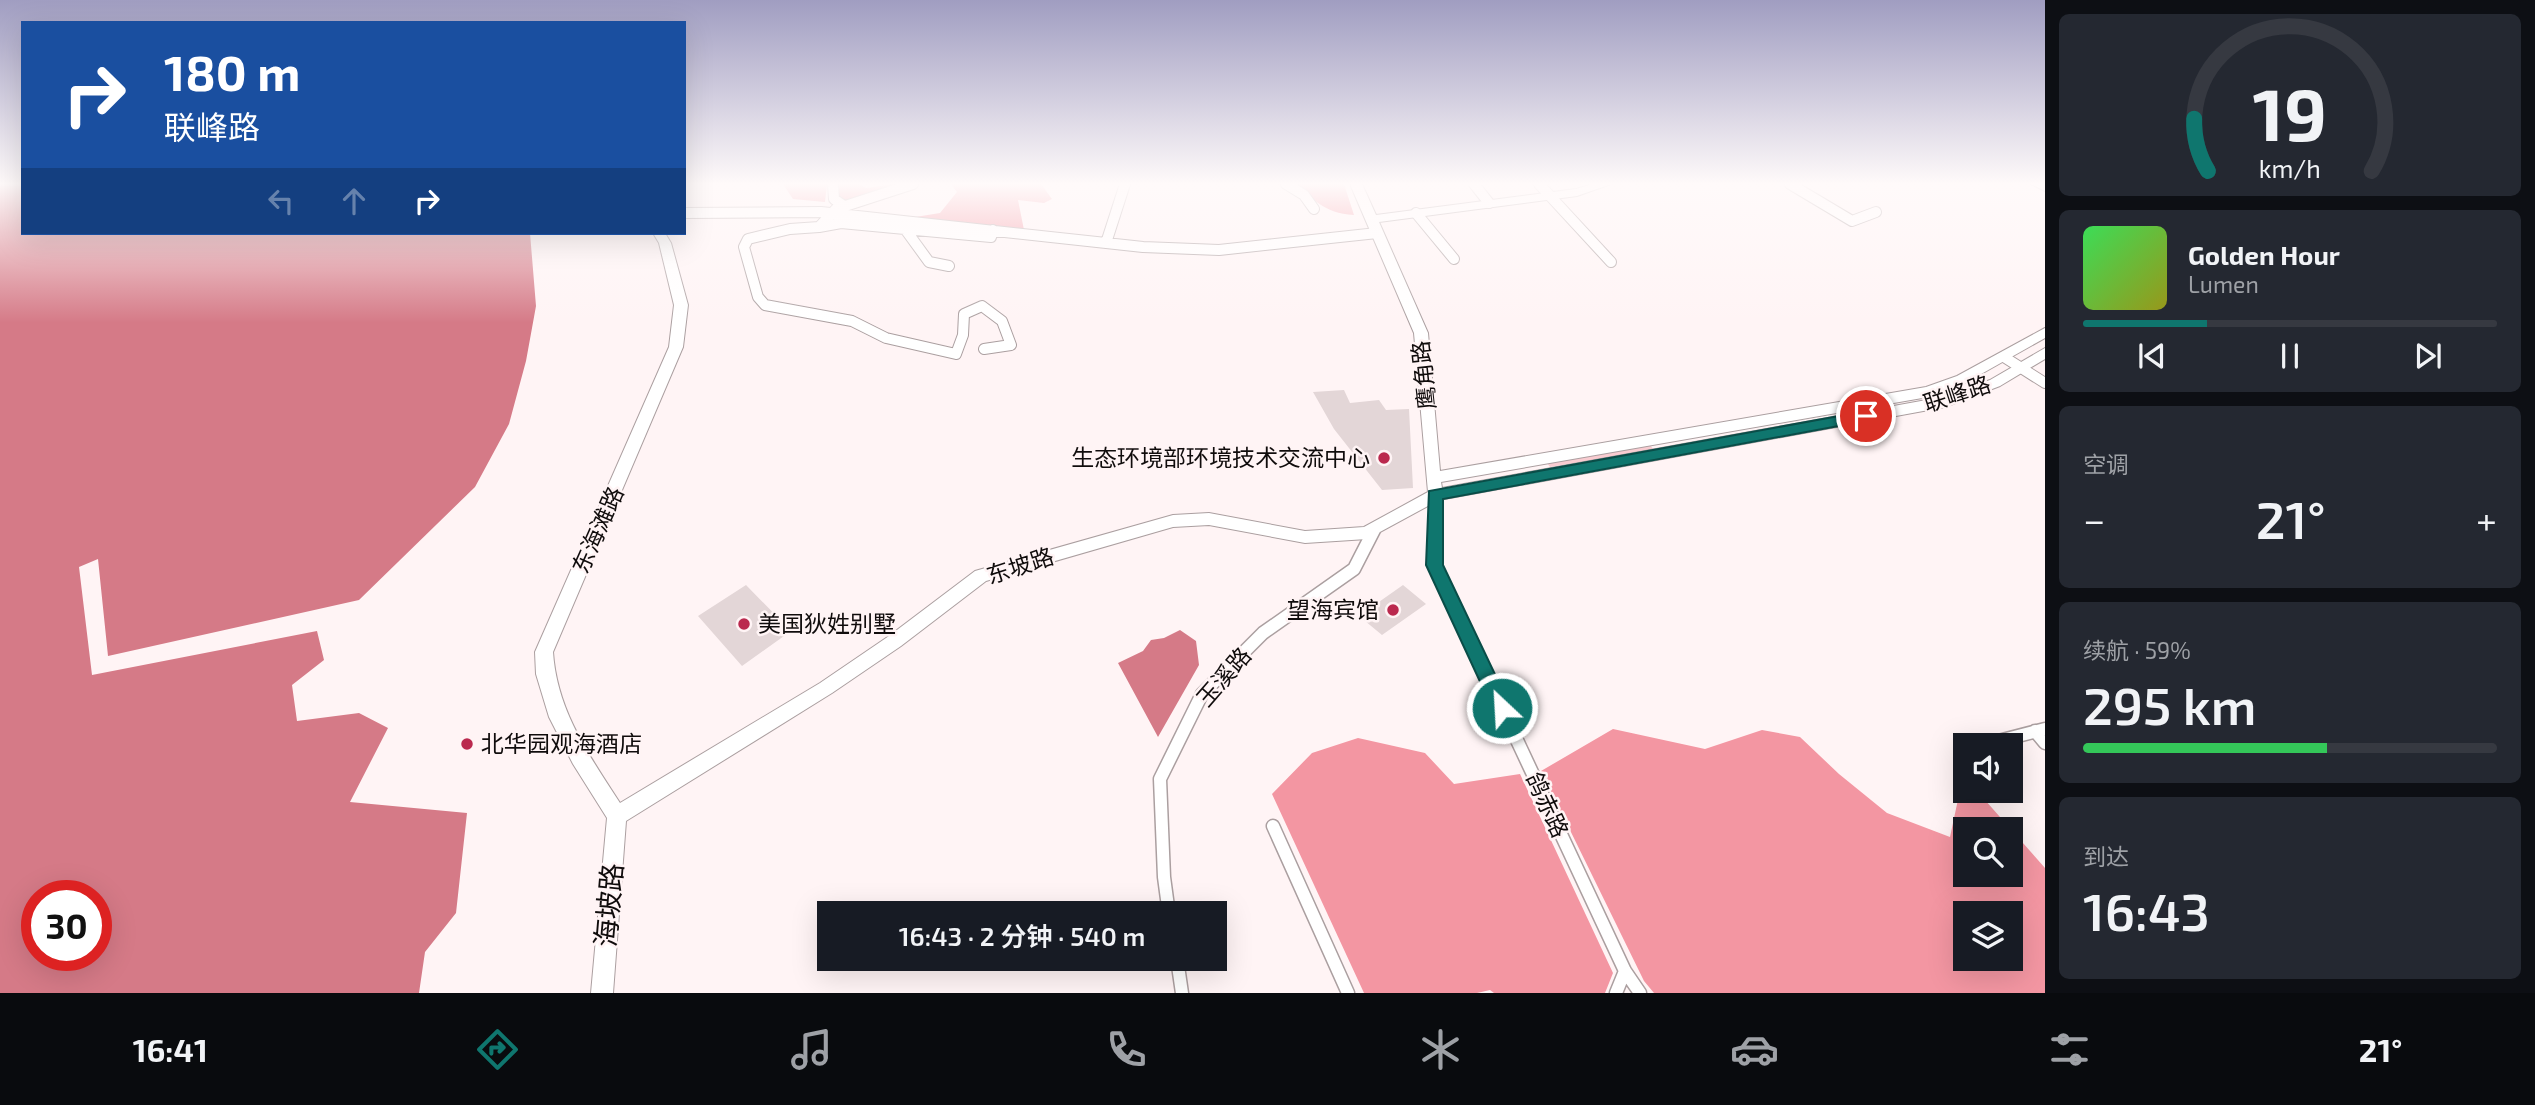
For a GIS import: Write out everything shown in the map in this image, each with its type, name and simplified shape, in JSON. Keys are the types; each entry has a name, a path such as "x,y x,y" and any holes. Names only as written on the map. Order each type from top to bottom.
{"main road":[{"name":"鹰角路","path":"1377,233 1422,333 1434,486"},
{"name":"东海滩路","path":"617,816 565,730 543,677 544,652 676,347 681,305 665,243 660,235"},
{"name":"联峰路","path":"1434,486 1928,393 2004,357 2045,332"},
{"name":"联峰路","path":"1434,486 1945,402 1994,383 2045,353"},
{"name":"东坡路","path":"617,816 826,688 895,641 981,576 1173,521 1209,519 1305,537 1343,536 1374,530 1434,486"},
{"name":"海坡路","path":"602,993 617,816"}],"street":[{"path":"784,230 748,239 744,247 758,297 765,305 852,321 858,327 892,339 956,354 963,335 964,314 982,306 996,313 1011,340 1011,345 984,349"},
{"path":"906,230 929,262 948,265"},
{"path":"919,230 991,237 993,230"},
{"path":"996,230 1106,243 1219,250 1377,233"},
{"path":"1106,243 1110,230"},
{"path":"1430,230 1454,259"},
{"path":"1582,230 1611,262"},
{"name":"联峰路","path":"2004,357 2045,383"},
{"name":"鸽赤路","path":"1434,486 1435,565 1625,971 1640,993"},
{"name":"玉溪路","path":"1168,901 1164,877 1160,779 1202,694 1263,633 1354,569 1374,530"},
{"path":"2023,734 2040,730 2045,743"},
{"path":"1273,826 1348,993"},
{"path":"1179,971 1182,993"},
{"path":"1616,993 1625,971"}],"shaded area":[{"path":"0,230 21,230 21,235 530,235 536,306 526,361 509,424 475,487 359,600 108,656 98,559 79,567 92,675 317,631 324,660 292,685 297,721 359,713 388,728 350,802 467,813 456,913 425,952 419,993 0,993"},
{"path":"1650,445 1654,450 1550,467 1547,463"},
{"path":"1180,630 1196,641 1199,665 1158,737 1118,663 1143,651 1151,640 1164,638"},
{"path":"1613,729 1705,749 1762,730 1800,737 1839,774 1887,813 1950,837 1953,823 1953,887 2023,887 2023,843 2045,868 2045,993 1654,993 1644,981 1541,771"},
{"path":"1358,738 1425,753 1454,784 1520,774 1613,973 1605,993 1494,993 1490,990 1477,993 1364,993 1272,794 1312,753"},
{"path":"1957,803 1988,803 2000,817 1954,817"}],"building":[{"name":"生态环境部环境技术交流中心","path":"1344,390 1350,403 1379,400 1386,410 1409,409 1413,488 1382,490 1334,429 1313,392"},
{"name":"美国狄姓别墅","path":"746,585 791,631 742,666 698,616"},
{"name":"望海宾馆","path":"1403,585 1426,604 1382,635 1359,616"}],"place":[{"name":"生态环境部环境技术交流中心","path":"1384,458"},
{"name":"望海宾馆","path":"1393,610"},
{"name":"美国狄姓别墅","path":"744,624"},
{"name":"北华园观海酒店","path":"467,744"}],"route":[{"path":"1502,708 1435,565 1435,495 1866,416"}]}
